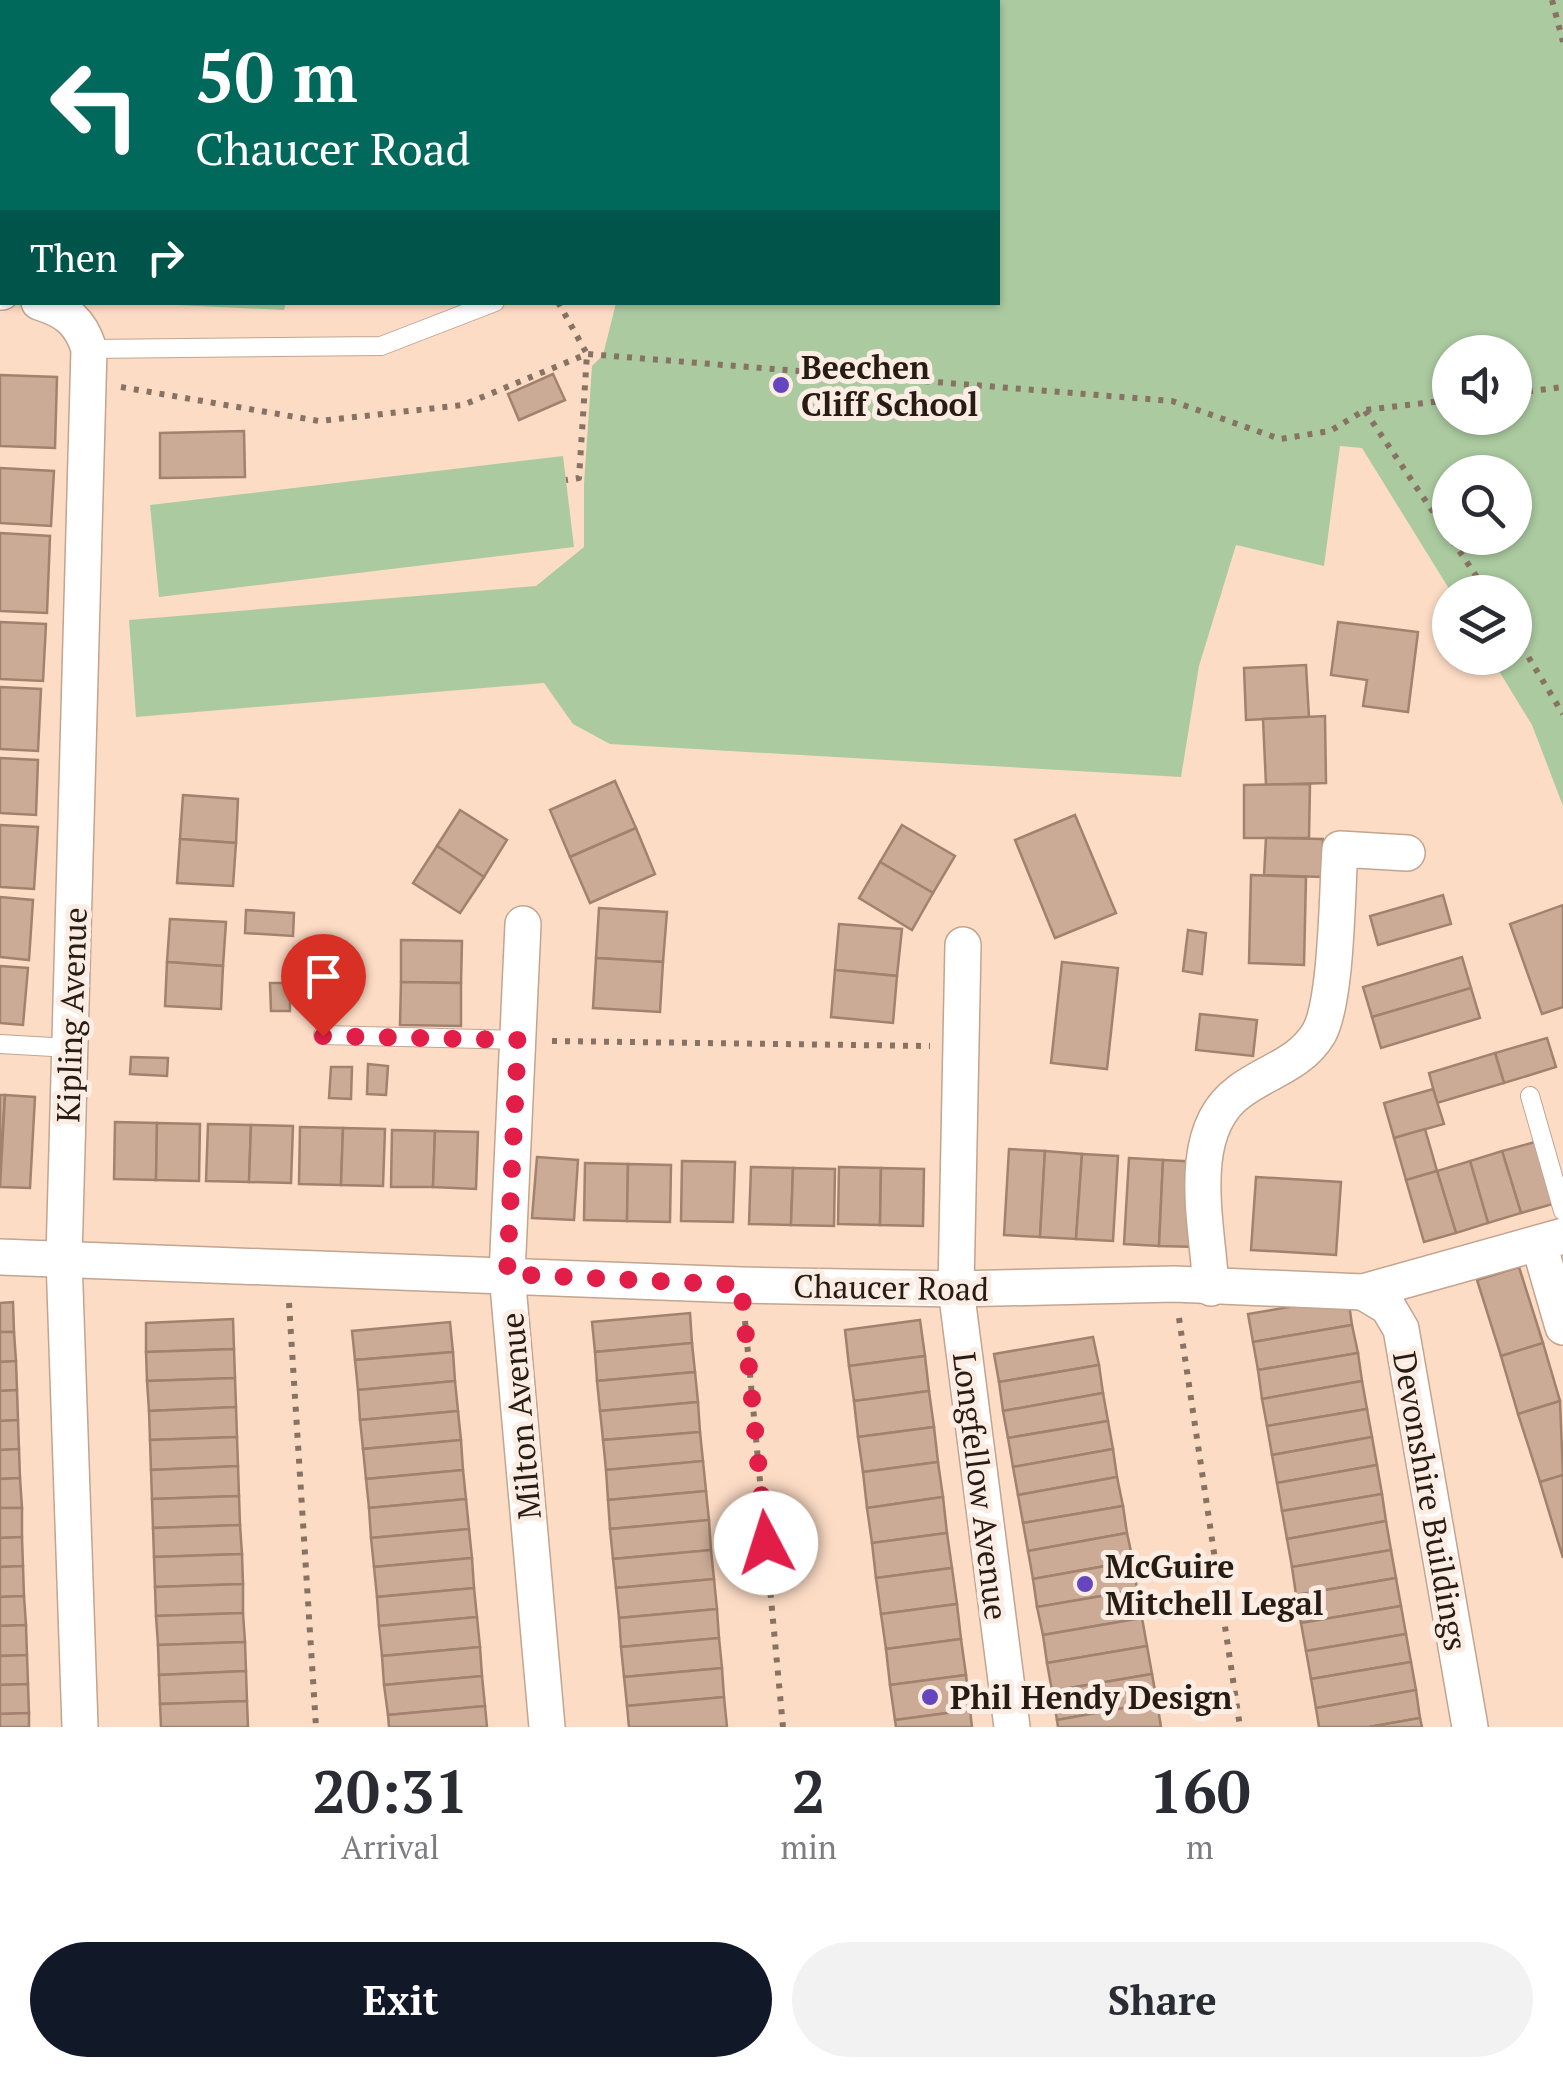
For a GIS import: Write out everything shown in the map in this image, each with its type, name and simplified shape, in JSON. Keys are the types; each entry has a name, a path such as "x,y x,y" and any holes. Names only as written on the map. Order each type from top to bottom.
{"street":[{"path":"52,308 82,326 89,349"},
{"name":"Kipling Avenue","path":"80,1727 64,1258 89,349"},
{"path":"1211,1288 1204,1155 1214,1116 1240,1091 1290,1064 1320,1032 1328,991 1340,849 1407,853"},
{"name":"Milton Avenue","path":"523,924 507,1274 547,1727"},
{"name":"Longfellow Avenue","path":"963,945 956,1289 1012,1727"},
{"path":"1551,1240 1563,1327"},
{"name":"Chaucer Road","path":"0,1257 741,1285 956,1289 1174,1284 1362,1292 1551,1240"},
{"name":"Devonshire Buildings","path":"1362,1292 1388,1307 1400,1329 1470,1727"}],"lane":[{"path":"89,349 382,346 486,305"},
{"path":"323,1036 518,1040"},
{"path":"0,1044 70,1048"},
{"path":"1530,1096 1563,1211"}],"path":[{"path":"1552,0 1563,42"},
{"path":"560,305 587,354 579,478 566,480"},
{"path":"89,385 319,421 463,405 587,354 1172,401 1280,439 1330,431 1365,410 1432,402"},
{"path":"1532,391 1563,387"},
{"path":"1365,410 1476,575"},
{"path":"1532,660 1563,714"},
{"path":"1549,686 1563,724"},
{"path":"518,1040 961,1046"},
{"path":"287,1267 316,1727"},
{"path":"1174,1284 1240,1727"},
{"path":"741,1285 783,1727"}],"green space":[{"name":"Beechen Cliff School","path":"1000,0 1563,0 1563,806 1532,725 1501,675 1532,675 1532,575 1440,575 1362,448 1340,446 1324,566 1236,545 1199,666 1181,777 610,744 573,724 544,683 136,717 129,620 536,586 584,547 592,366 603,355 616,305 1000,305"},
{"path":"177,305 285,305 284,310"},
{"path":"563,456 574,547 159,597 150,505"}],"building":[{"path":"553,374 565,400 519,420 508,394"},
{"path":"0,375 57,377 55,448 0,446"},
{"path":"244,431 245,477 160,478 160,433"},
{"path":"0,468 54,471 51,526 0,523"},
{"path":"0,533 50,536 47,613 0,611"},
{"path":"0,622 46,624 43,681 0,679"},
{"path":"1338,622 1418,632 1408,712 1363,706 1367,680 1331,675"},
{"path":"1306,665 1309,717 1246,720 1244,668"},
{"path":"0,687 41,689 38,751 0,749"},
{"path":"1325,716 1326,783 1266,785 1263,719"},
{"path":"0,758 38,760 36,815 0,813"},
{"path":"615,781 636,828 570,857 550,810"},
{"path":"1310,784 1309,838 1244,838 1244,785"},
{"path":"183,795 238,799 236,843 180,839"},
{"path":"460,810 507,840 484,877 437,846"},
{"path":"1075,815 1116,913 1055,938 1015,840"},
{"path":"0,825 38,827 34,889 0,887"},
{"path":"902,825 955,856 933,893 880,862"},
{"path":"636,828 655,874 590,903 570,857"},
{"path":"1266,838 1323,839 1322,877 1264,875"},
{"path":"180,839 236,843 233,886 177,883"},
{"path":"437,846 484,877 460,913 413,883"},
{"path":"880,862 933,893 912,930 859,898"},
{"path":"1251,875 1306,877 1304,965 1249,963"},
{"path":"1443,895 1451,924 1378,945 1370,916"},
{"path":"0,897 33,900 29,960 0,957"},
{"path":"1563,905 1563,1007 1542,1014 1510,924"},
{"path":"599,908 667,912 663,962 596,958"},
{"path":"246,910 294,913 293,936 245,933"},
{"path":"170,919 226,922 223,966 167,962"},
{"path":"839,924 902,929 897,976 835,970"},
{"path":"1188,930 1206,933 1202,974 1183,971"},
{"path":"401,940 462,941 461,983 401,982"},
{"path":"1462,957 1471,988 1372,1017 1363,987"},
{"path":"596,958 663,962 660,1012 593,1008"},
{"path":"167,962 223,966 221,1009 165,1006"},
{"path":"1062,962 1118,968 1107,1069 1051,1063"},
{"path":"0,966 28,968 23,1025 0,1023"},
{"path":"835,970 897,976 893,1023 831,1017"},
{"path":"401,982 461,983 461,1026 400,1025"},
{"path":"270,983 290,983 290,1011 271,1011"},
{"path":"1471,988 1480,1018 1381,1048 1372,1017"},
{"path":"1200,1014 1257,1020 1253,1056 1196,1050"},
{"path":"1547,1038 1556,1067 1504,1083 1495,1053"},
{"path":"1495,1053 1504,1083 1437,1103 1429,1073"},
{"path":"131,1057 168,1058 167,1076 130,1074"},
{"path":"368,1064 388,1066 386,1095 367,1094"},
{"path":"331,1067 352,1067 351,1099 329,1098"},
{"path":"1433,1089 1444,1124 1394,1138 1384,1103"},
{"path":"0,1095 5,1095 0,1175"},
{"path":"5,1095 35,1097 30,1188 0,1187"},
{"path":"115,1122 157,1123 156,1180 114,1179"},
{"path":"157,1123 200,1124 199,1181 156,1180"},
{"path":"208,1124 251,1125 249,1182 206,1181"},
{"path":"251,1125 293,1126 291,1183 249,1182"},
{"path":"300,1127 343,1128 341,1185 299,1184"},
{"path":"343,1128 385,1129 383,1186 341,1185"},
{"path":"1425,1129 1437,1171 1406,1180 1394,1138"},
{"path":"392,1130 435,1131 433,1187 391,1187"},
{"path":"435,1131 478,1132 476,1189 433,1187"},
{"path":"1535,1142 1553,1204 1521,1213 1502,1151"},
{"path":"1009,1149 1045,1151 1040,1237 1004,1235"},
{"path":"1045,1151 1082,1154 1076,1239 1040,1237"},
{"path":"1502,1151 1521,1213 1488,1223 1470,1161"},
{"path":"1082,1154 1118,1156 1113,1241 1076,1239"},
{"path":"537,1157 578,1160 574,1220 532,1218"},
{"path":"1129,1158 1163,1160 1159,1246 1124,1244"},
{"path":"1163,1160 1202,1162 1198,1247 1159,1246"},
{"path":"682,1161 735,1162 733,1222 681,1221"},
{"path":"1470,1161 1488,1223 1456,1233 1437,1171"},
{"path":"585,1163 628,1164 627,1221 584,1220"},
{"path":"628,1164 671,1165 670,1222 627,1221"},
{"path":"751,1167 793,1168 791,1225 749,1224"},
{"path":"839,1167 881,1168 880,1225 838,1224"},
{"path":"793,1168 835,1169 834,1226 791,1225"},
{"path":"881,1168 924,1169 923,1226 880,1225"},
{"path":"1437,1171 1456,1233 1424,1242 1406,1180"},
{"path":"1256,1177 1341,1182 1336,1255 1251,1250"},
{"path":"1519,1267 1543,1343 1501,1356 1477,1280"},
{"path":"1348,1297 1352,1325 1253,1342 1248,1314"},
{"path":"13,1302 14,1332 0,1332 0,1303"},
{"path":"690,1313 692,1343 595,1352 592,1322"},
{"path":"233,1319 234,1349 146,1352 146,1323"},
{"path":"920,1320 925,1356 849,1366 845,1330"},
{"path":"450,1322 453,1352 355,1360 352,1331"},
{"path":"1352,1325 1358,1353 1258,1370 1253,1342"},
{"path":"0,1332 14,1332 16,1361 0,1362"},
{"path":"1093,1337 1099,1365 999,1382 994,1354"},
{"path":"692,1343 695,1372 597,1381 595,1352"},
{"path":"1543,1343 1560,1401 1518,1414 1501,1356"},
{"path":"234,1349 235,1378 147,1381 146,1352"},
{"path":"453,1352 455,1381 358,1390 355,1360"},
{"path":"1358,1353 1362,1381 1262,1399 1258,1370"},
{"path":"925,1356 929,1391 854,1401 849,1366"},
{"path":"16,1361 17,1390 0,1391 0,1362"},
{"path":"1099,1365 1103,1393 1003,1411 999,1382"},
{"path":"695,1372 698,1402 600,1411 597,1381"},
{"path":"235,1378 236,1407 149,1411 147,1381"},
{"path":"455,1381 458,1411 360,1420 358,1390"},
{"path":"1362,1381 1367,1409 1267,1426 1262,1399"},
{"path":"17,1390 18,1420 0,1421 0,1391"},
{"path":"929,1391 934,1427 858,1437 854,1401"},
{"path":"1103,1393 1108,1421 1008,1438 1003,1411"},
{"path":"1560,1401 1563,1475 1540,1482 1518,1414"},
{"path":"698,1402 700,1432 603,1440 600,1411"},
{"path":"236,1407 237,1437 150,1440 149,1411"},
{"path":"1367,1409 1372,1437 1272,1455 1267,1426"},
{"path":"458,1411 461,1440 363,1449 360,1420"},
{"path":"18,1420 19,1449 0,1450 0,1421"},
{"path":"1108,1421 1113,1449 1013,1467 1008,1438"},
{"path":"934,1427 938,1462 863,1472 858,1437"},
{"path":"700,1432 703,1461 606,1470 603,1440"},
{"path":"237,1437 238,1466 151,1470 150,1440"},
{"path":"1372,1437 1377,1465 1277,1483 1272,1455"},
{"path":"461,1440 463,1470 366,1479 363,1449"},
{"path":"19,1449 20,1478 0,1479 0,1450"},
{"path":"1113,1449 1117,1477 1018,1495 1013,1467"},
{"path":"703,1461 706,1491 608,1500 606,1470"},
{"path":"938,1462 943,1497 867,1508 863,1472"},
{"path":"1377,1465 1382,1494 1282,1511 1277,1483"},
{"path":"238,1466 239,1496 152,1499 151,1470"},
{"path":"463,1470 466,1499 369,1508 366,1479"},
{"path":"1563,1475 1563,1558 1540,1482"},
{"path":"1117,1477 1123,1506 1023,1523 1018,1495"},
{"path":"20,1478 22,1508 0,1508 0,1479"},
{"path":"706,1491 709,1520 610,1529 608,1500"},
{"path":"1382,1494 1386,1521 1287,1539 1282,1511"},
{"path":"239,1496 240,1525 153,1528 152,1499"},
{"path":"943,1497 947,1533 872,1543 867,1508"},
{"path":"466,1499 469,1529 371,1538 369,1508"},
{"path":"1123,1506 1127,1533 1028,1551 1023,1523"},
{"path":"0,1508 22,1508 22,1537 0,1538"},
{"path":"709,1520 711,1550 613,1559 610,1529"},
{"path":"1386,1521 1391,1550 1292,1567 1287,1539"},
{"path":"240,1525 242,1554 154,1557 153,1528"},
{"path":"469,1529 472,1558 374,1567 371,1538"},
{"path":"947,1533 952,1568 876,1578 872,1543"},
{"path":"1127,1533 1133,1561 1033,1579 1028,1551"},
{"path":"22,1537 23,1566 0,1567 0,1538"},
{"path":"711,1550 714,1579 616,1588 613,1559"},
{"path":"1391,1550 1396,1578 1296,1595 1292,1567"},
{"path":"242,1554 243,1584 155,1587 154,1557"},
{"path":"472,1558 474,1588 377,1597 374,1567"},
{"name":"McGuire Mitchell Legal","path":"1133,1561 1137,1590 1037,1607 1033,1579"},
{"path":"23,1566 24,1596 0,1597 0,1567"},
{"path":"952,1568 957,1604 881,1614 876,1578"},
{"path":"1396,1578 1401,1606 1301,1623 1296,1595"},
{"path":"714,1579 717,1609 619,1618 616,1588"},
{"path":"243,1584 243,1613 156,1616 155,1587"},
{"path":"474,1588 477,1617 379,1626 377,1597"},
{"path":"1137,1590 1142,1618 1043,1635 1037,1607"},
{"path":"24,1596 26,1625 0,1626 0,1597"},
{"path":"957,1604 961,1639 886,1649 881,1614"},
{"path":"1401,1606 1406,1634 1306,1651 1301,1623"},
{"path":"717,1609 719,1638 621,1647 619,1618"},
{"path":"243,1613 245,1642 158,1645 156,1616"},
{"path":"477,1617 480,1647 382,1656 379,1626"},
{"path":"1142,1618 1147,1646 1047,1663 1043,1635"},
{"path":"26,1625 27,1655 0,1656 0,1626"},
{"path":"1406,1634 1411,1662 1311,1679 1306,1651"},
{"path":"719,1638 722,1668 624,1677 621,1647"},
{"path":"961,1639 966,1675 890,1685 886,1649"},
{"path":"245,1642 246,1671 159,1675 158,1645"},
{"path":"1147,1646 1152,1674 1052,1691 1047,1663"},
{"path":"480,1647 482,1676 384,1685 382,1656"},
{"path":"27,1655 28,1684 0,1685 0,1656"},
{"path":"1411,1662 1416,1690 1316,1708 1311,1679"},
{"path":"722,1668 724,1697 627,1706 624,1677"},
{"path":"246,1671 247,1701 160,1704 159,1675"},
{"path":"1152,1674 1157,1702 1057,1720 1052,1691"},
{"name":"Phil Hendy Design","path":"966,1675 970,1710 895,1720 890,1685"},
{"path":"482,1676 485,1706 388,1715 384,1685"},
{"path":"28,1684 29,1713 0,1714 0,1685"},
{"path":"1416,1690 1420,1718 1369,1727 1319,1727 1316,1708"},
{"path":"724,1697 727,1727 629,1727 627,1706"},
{"path":"247,1701 248,1727 161,1727 160,1704"},
{"path":"1157,1702 1161,1727 1058,1727 1057,1720"},
{"path":"485,1706 487,1727 389,1727 388,1715"},
{"path":"970,1710 972,1727 896,1727 895,1720"},
{"path":"29,1713 29,1727 0,1727 0,1714"},
{"path":"1420,1718 1422,1727 1369,1727"}],"place":[{"name":"Beechen Cliff School","path":"781,385"},
{"name":"McGuire Mitchell Legal","path":"1085,1584"},
{"name":"Phil Hendy Design","path":"930,1697"}],"route":[{"path":"323,1036 518,1040 507,1274 741,1285 766,1543"}]}
